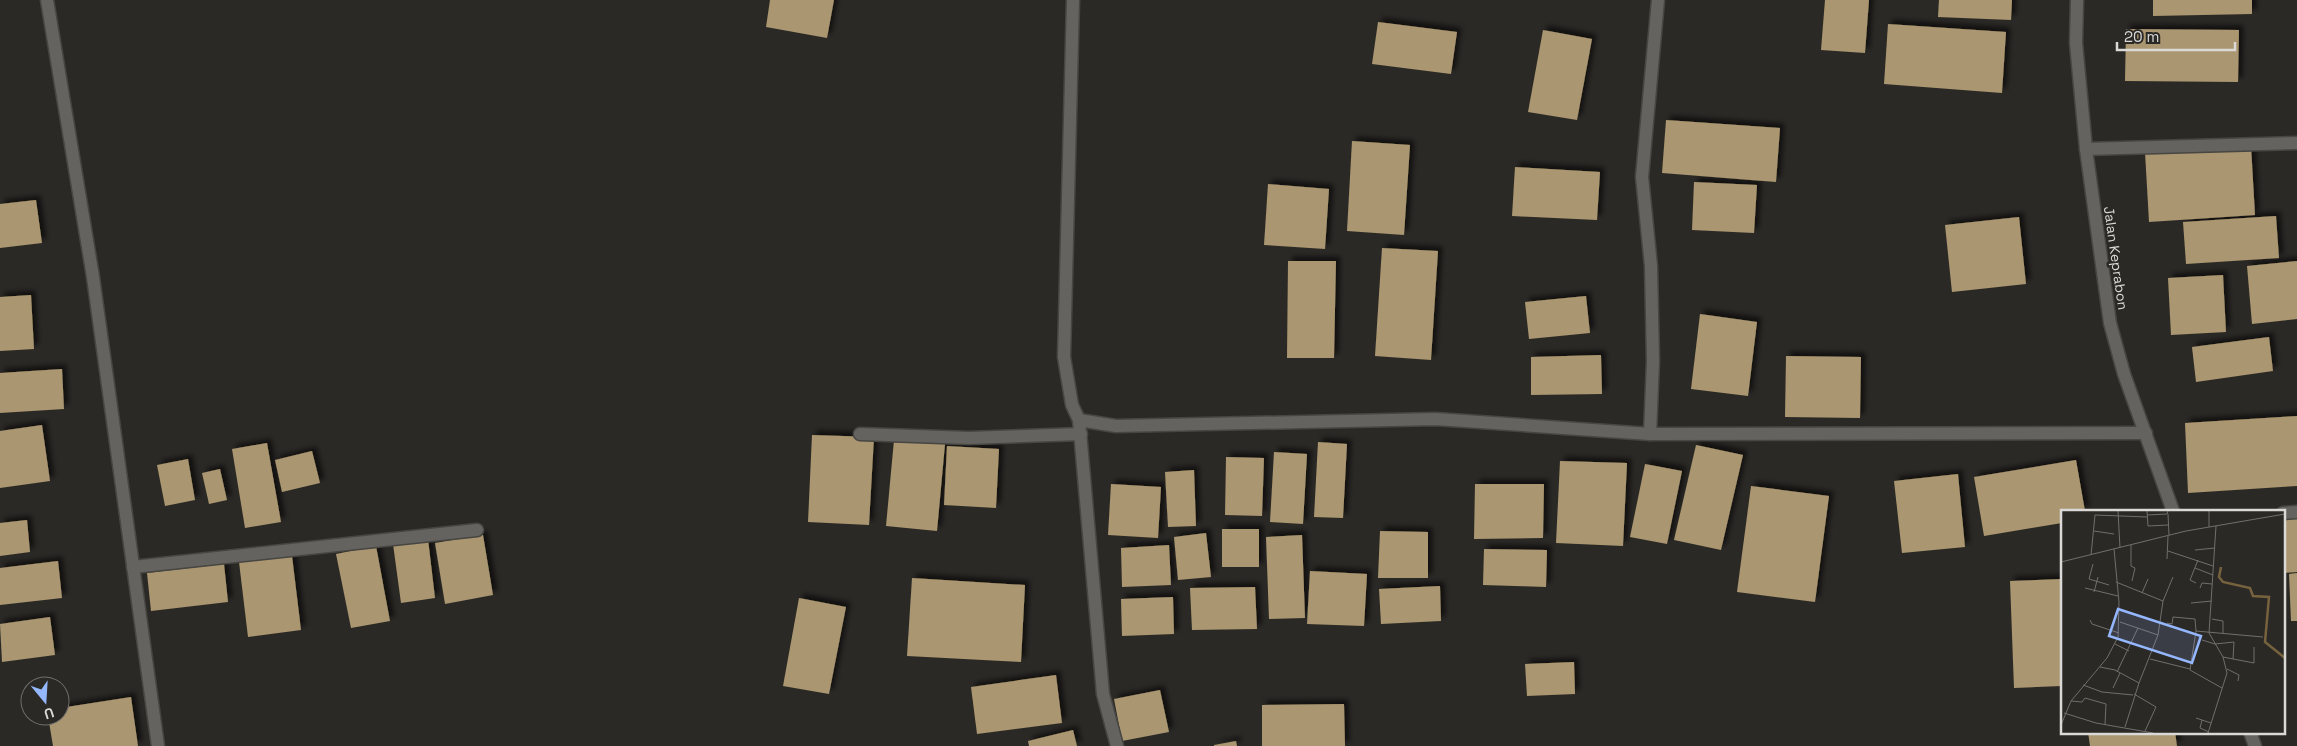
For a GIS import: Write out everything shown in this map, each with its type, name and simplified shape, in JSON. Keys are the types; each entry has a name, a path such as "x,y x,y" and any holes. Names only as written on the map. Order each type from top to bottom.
{"street":[{"path":"47,0 93,277 158,746"},
{"path":"1073,0 1064,357 1072,405 1079,420 1081,434 1103,694 1117,746"},
{"path":"1650,434 1653,362 1651,266 1642,177 1658,0"},
{"name":"Jalan Keprabon","path":"2077,0 2076,43 2086,150 2110,323 2124,374 2173,510"},
{"path":"2086,150 2297,143"},
{"path":"1079,420 1116,426 1436,419 1650,434 2146,433"},
{"path":"860,434 969,438 1081,434"},
{"path":"2284,514 2297,512"},
{"path":"133,567 477,530"},
{"path":"2251,734 2255,746"}],"building":[{"path":"770,0 834,0 827,38 766,27"},
{"path":"1825,0 1869,0 1865,53 1821,50"},
{"path":"1939,0 2012,0 2011,20 1938,17"},
{"path":"2153,0 2252,0 2252,14 2153,16"},
{"path":"1378,22 1457,32 1451,74 1372,64"},
{"path":"1888,24 2006,32 2002,93 1884,84"},
{"path":"2126,29 2239,30 2238,82 2125,81"},
{"path":"1543,30 1592,39 1577,120 1528,112"},
{"path":"1666,120 1780,128 1776,182 1662,173"},
{"path":"1352,141 1410,145 1404,235 1347,231"},
{"path":"2251,146 2255,215 2149,222 2145,152"},
{"path":"1515,167 1600,172 1597,220 1512,216"},
{"path":"1694,182 1757,185 1754,233 1692,230"},
{"path":"1268,184 1329,189 1325,249 1264,245"},
{"path":"36,200 42,243 0,248 0,204"},
{"path":"2276,216 2279,258 2186,264 2183,222"},
{"path":"2019,217 2026,284 1952,292 1945,225"},
{"path":"1382,248 1438,251 1431,360 1375,356"},
{"path":"1288,261 1336,261 1334,358 1287,358"},
{"path":"2297,261 2297,319 2252,324 2247,266"},
{"path":"2223,275 2226,332 2171,335 2168,278"},
{"path":"31,295 34,349 0,351 0,297"},
{"path":"1586,296 1590,333 1529,339 1525,302"},
{"path":"1700,314 1757,322 1748,396 1691,389"},
{"path":"2269,337 2273,371 2196,382 2192,347"},
{"path":"1601,355 1602,394 1531,395 1531,357"},
{"path":"1786,356 1861,357 1860,418 1785,417"},
{"path":"62,369 64,409 0,413 0,373"},
{"path":"2297,416 2297,486 2188,493 2185,423"},
{"path":"42,425 50,481 0,488 0,431"},
{"path":"812,435 874,437 869,525 808,522"},
{"path":"894,440 945,444 937,531 886,526"},
{"path":"1318,442 1347,444 1343,518 1314,517"},
{"path":"267,443 281,522 245,528 232,449"},
{"path":"1696,445 1743,455 1721,550 1674,540"},
{"path":"947,446 999,449 996,508 944,505"},
{"path":"312,451 320,483 282,492 275,460"},
{"path":"1274,452 1307,454 1303,524 1270,522"},
{"path":"1226,457 1264,458 1262,516 1225,515"},
{"path":"188,459 195,500 165,506 157,465"},
{"path":"2076,460 2085,510 2061,510 2061,523 1984,536 1974,477"},
{"path":"1560,461 1627,463 1623,546 1556,543"},
{"path":"1645,464 1682,471 1667,544 1630,537"},
{"path":"220,469 227,500 209,504 202,473"},
{"path":"1194,470 1196,526 1168,527 1165,472"},
{"path":"1958,474 1965,547 1902,553 1894,481"},
{"path":"1111,484 1161,487 1158,538 1108,535"},
{"path":"1475,484 1544,484 1543,538 1474,539"},
{"path":"1751,486 1829,496 1815,602 1737,592"},
{"path":"2297,514 2297,572 2284,573 2284,515"},
{"path":"27,520 30,552 0,556 0,523"},
{"path":"1222,529 1259,529 1259,567 1222,567"},
{"path":"1380,531 1428,532 1428,578 1378,578"},
{"path":"1206,533 1211,577 1178,580 1174,537"},
{"path":"483,535 493,595 445,604 435,543"},
{"path":"1302,535 1305,618 1269,619 1266,537"},
{"path":"428,539 435,598 401,603 393,544"},
{"path":"1169,545 1171,585 1122,587 1121,548"},
{"path":"376,546 390,621 351,628 336,554"},
{"path":"1484,549 1547,550 1546,587 1483,585"},
{"path":"292,556 301,630 248,637 239,562"},
{"path":"58,561 62,598 0,605 0,568"},
{"path":"224,564 228,602 151,611 147,573"},
{"path":"1310,571 1367,574 1364,626 1307,624"},
{"path":"2297,573 2297,621 2291,621 2289,574"},
{"path":"912,578 1025,585 1021,662 907,656"},
{"path":"2061,579 2061,686 2014,688 2010,581"},
{"path":"1440,586 1441,621 1381,624 1379,589"},
{"path":"1255,587 1257,629 1192,630 1190,588"},
{"path":"1173,597 1174,634 1122,636 1121,599"},
{"path":"799,598 846,607 829,694 783,686"},
{"path":"50,617 55,655 2,662 0,624"},
{"path":"1574,662 1575,694 1527,696 1525,664"},
{"path":"1056,675 1062,723 977,734 971,687"},
{"path":"1160,690 1169,732 1122,741 1114,699"},
{"path":"131,697 138,746 53,746 50,726 70,726 70,706"},
{"path":"1344,704 1345,746 1262,746 1262,705"},
{"path":"1073,730 1077,746 1029,746 1028,741"},
{"path":"2088,734 2175,734 2177,746 2090,746"},
{"path":"1236,741 1237,746 1214,746 1214,745"}]}
